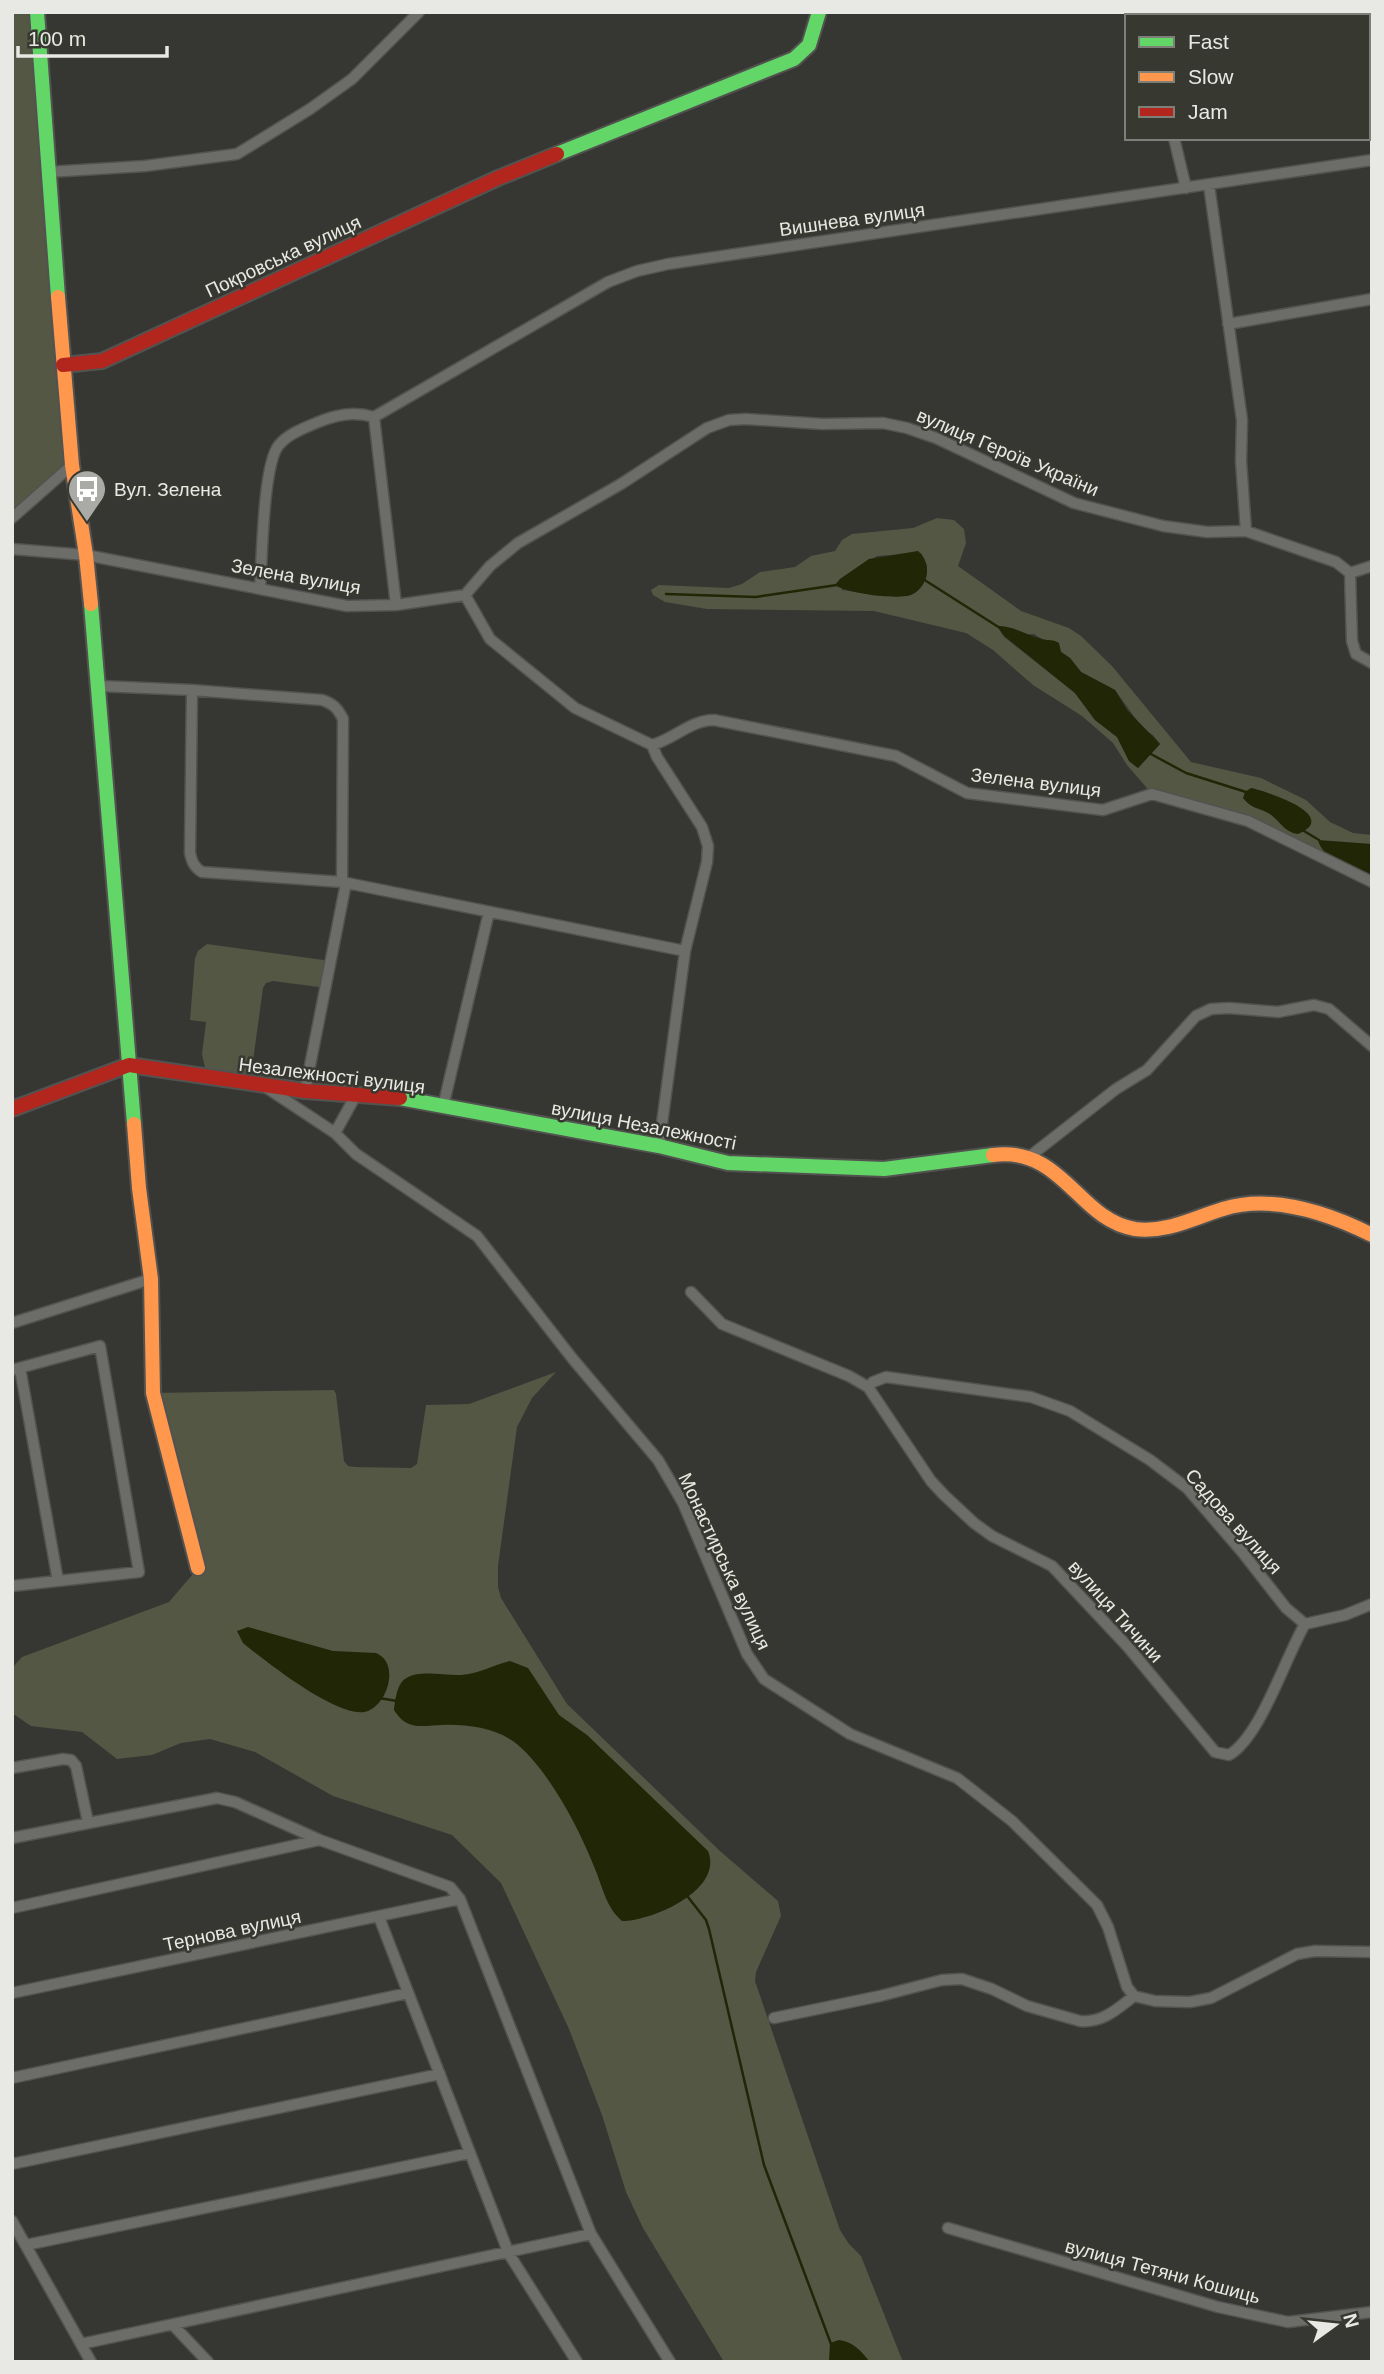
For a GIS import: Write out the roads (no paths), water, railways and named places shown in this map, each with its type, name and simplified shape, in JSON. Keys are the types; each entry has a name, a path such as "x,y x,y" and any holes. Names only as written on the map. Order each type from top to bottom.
{"street":[{"path":"37,12 63,365 72,465 86,555 99,686 139,1188 151,1279 153,1393 198,1568"},
{"path":"48,173 145,166 237,153 310,109 352,79 419,12"},
{"name":"Покровська вулиця","path":"63,365 102,361 498,178 794,59 812,43 819,12"},
{"path":"1174,140 1185,188"},
{"name":"Вишнева вулиця","path":"374,417 608,282 637,271 682,262 1372,160"},
{"path":"1209,185 1242,421 1241,461 1246,531"},
{"path":"1228,324 1372,299"},
{"path":"260,589 269,473 276,448 299,430 325,419 353,413 374,417 396,605"},
{"name":"вулиця Героїв України","path":"465,595 490,566 518,543 621,484 707,428 729,420 746,419 822,424 883,423 907,428 936,438 1074,503 1163,526 1207,531 1246,531 1336,562 1350,573"},
{"path":"12,517 72,465"},
{"name":"Зелена вулиця","path":"12,549 86,555 347,606 396,605 465,595"},
{"path":"1372,566 1350,573 1352,641 1356,654 1372,663"},
{"path":"465,595 490,639 575,708 652,745 702,827 708,846 708,862 685,951 659,1146"},
{"path":"99,686 322,700 338,709 343,719 344,883 305,1091"},
{"path":"192,690 190,853 196,868 211,873 344,883 685,951"},
{"name":"Зелена вулиця","path":"652,745 666,741 694,724 714,720 896,756 967,793 1103,810 1152,794 1248,821 1372,882"},
{"path":"443,1107 489,912"},
{"path":"1029,1157 1116,1089 1147,1070 1196,1016 1211,1009 1229,1007 1278,1012 1314,1005 1329,1009 1372,1046"},
{"name":"Незалежності вулиця","path":"12,1109 129,1065 305,1091 392,1096 659,1146 728,1163 872,1170 1014,1153 1029,1157 1058,1174 1100,1214 1117,1224 1136,1229 1171,1228 1225,1208 1264,1203 1318,1212 1372,1235"},
{"name":"Монастирська вулиця","path":"263,1085 335,1133 356,1154 477,1236 572,1357 649,1447 683,1503 742,1642 764,1679 850,1734 957,1778 1012,1821 1097,1905 1108,1927 1127,1987 1134,1996"},
{"path":"335,1133 356,1095"},
{"path":"12,1323 151,1279"},
{"path":"691,1292 726,1326 849,1376 868,1387"},
{"path":"12,1586 58,1581 139,1572 100,1346 16,1369 58,1581"},
{"name":"Садова вулиця","path":"868,1387 886,1377 1031,1398 1070,1411 1150,1460 1187,1488 1244,1553 1286,1608 1305,1624"},
{"name":"вулиця Тичини","path":"868,1387 931,1481 944,1495 992,1536 1052,1566 1128,1647 1215,1752 1229,1755 1240,1748 1267,1704 1292,1646 1305,1624"},
{"path":"1305,1624 1345,1615 1372,1604"},
{"path":"12,1769 63,1759 74,1762 88,1822"},
{"path":"12,1839 217,1798 235,1802 320,1840 450,1887 460,1899 591,2234 670,2362"},
{"path":"12,1908 320,1840"},
{"name":"Тернова вулиця","path":"12,1993 460,1899"},
{"path":"379,1917 509,2254 577,2362"},
{"path":"774,2018 942,1980 962,1979 992,1989 1027,2006 1089,2022 1104,2017 1134,1996 1154,2001 1197,2002 1211,1998 1297,1954 1315,1951 1372,1952"},
{"path":"12,2078 408,1993"},
{"path":"12,2164 440,2074"},
{"path":"26,2245 470,2153"},
{"path":"12,2221 91,2362"},
{"name":"вулиця Тетяни Кошиць","path":"948,2228 1217,2307 1289,2322 1372,2312"},
{"path":"82,2344 509,2254 591,2234"},
{"path":"173,2325 208,2362"}],"waterway":[{"path":"923,579 1000,628"},
{"path":"666,594 756,597 837,585"},
{"path":"1149,753 1186,773 1246,792"},
{"path":"1304,831 1319,840"},
{"path":"379,1698 397,1701"},
{"path":"688,1897 706,1920 709,1929 764,2165 831,2344"}],"place":[{"name":"Вул. Зелена","path":"87,523"}]}
